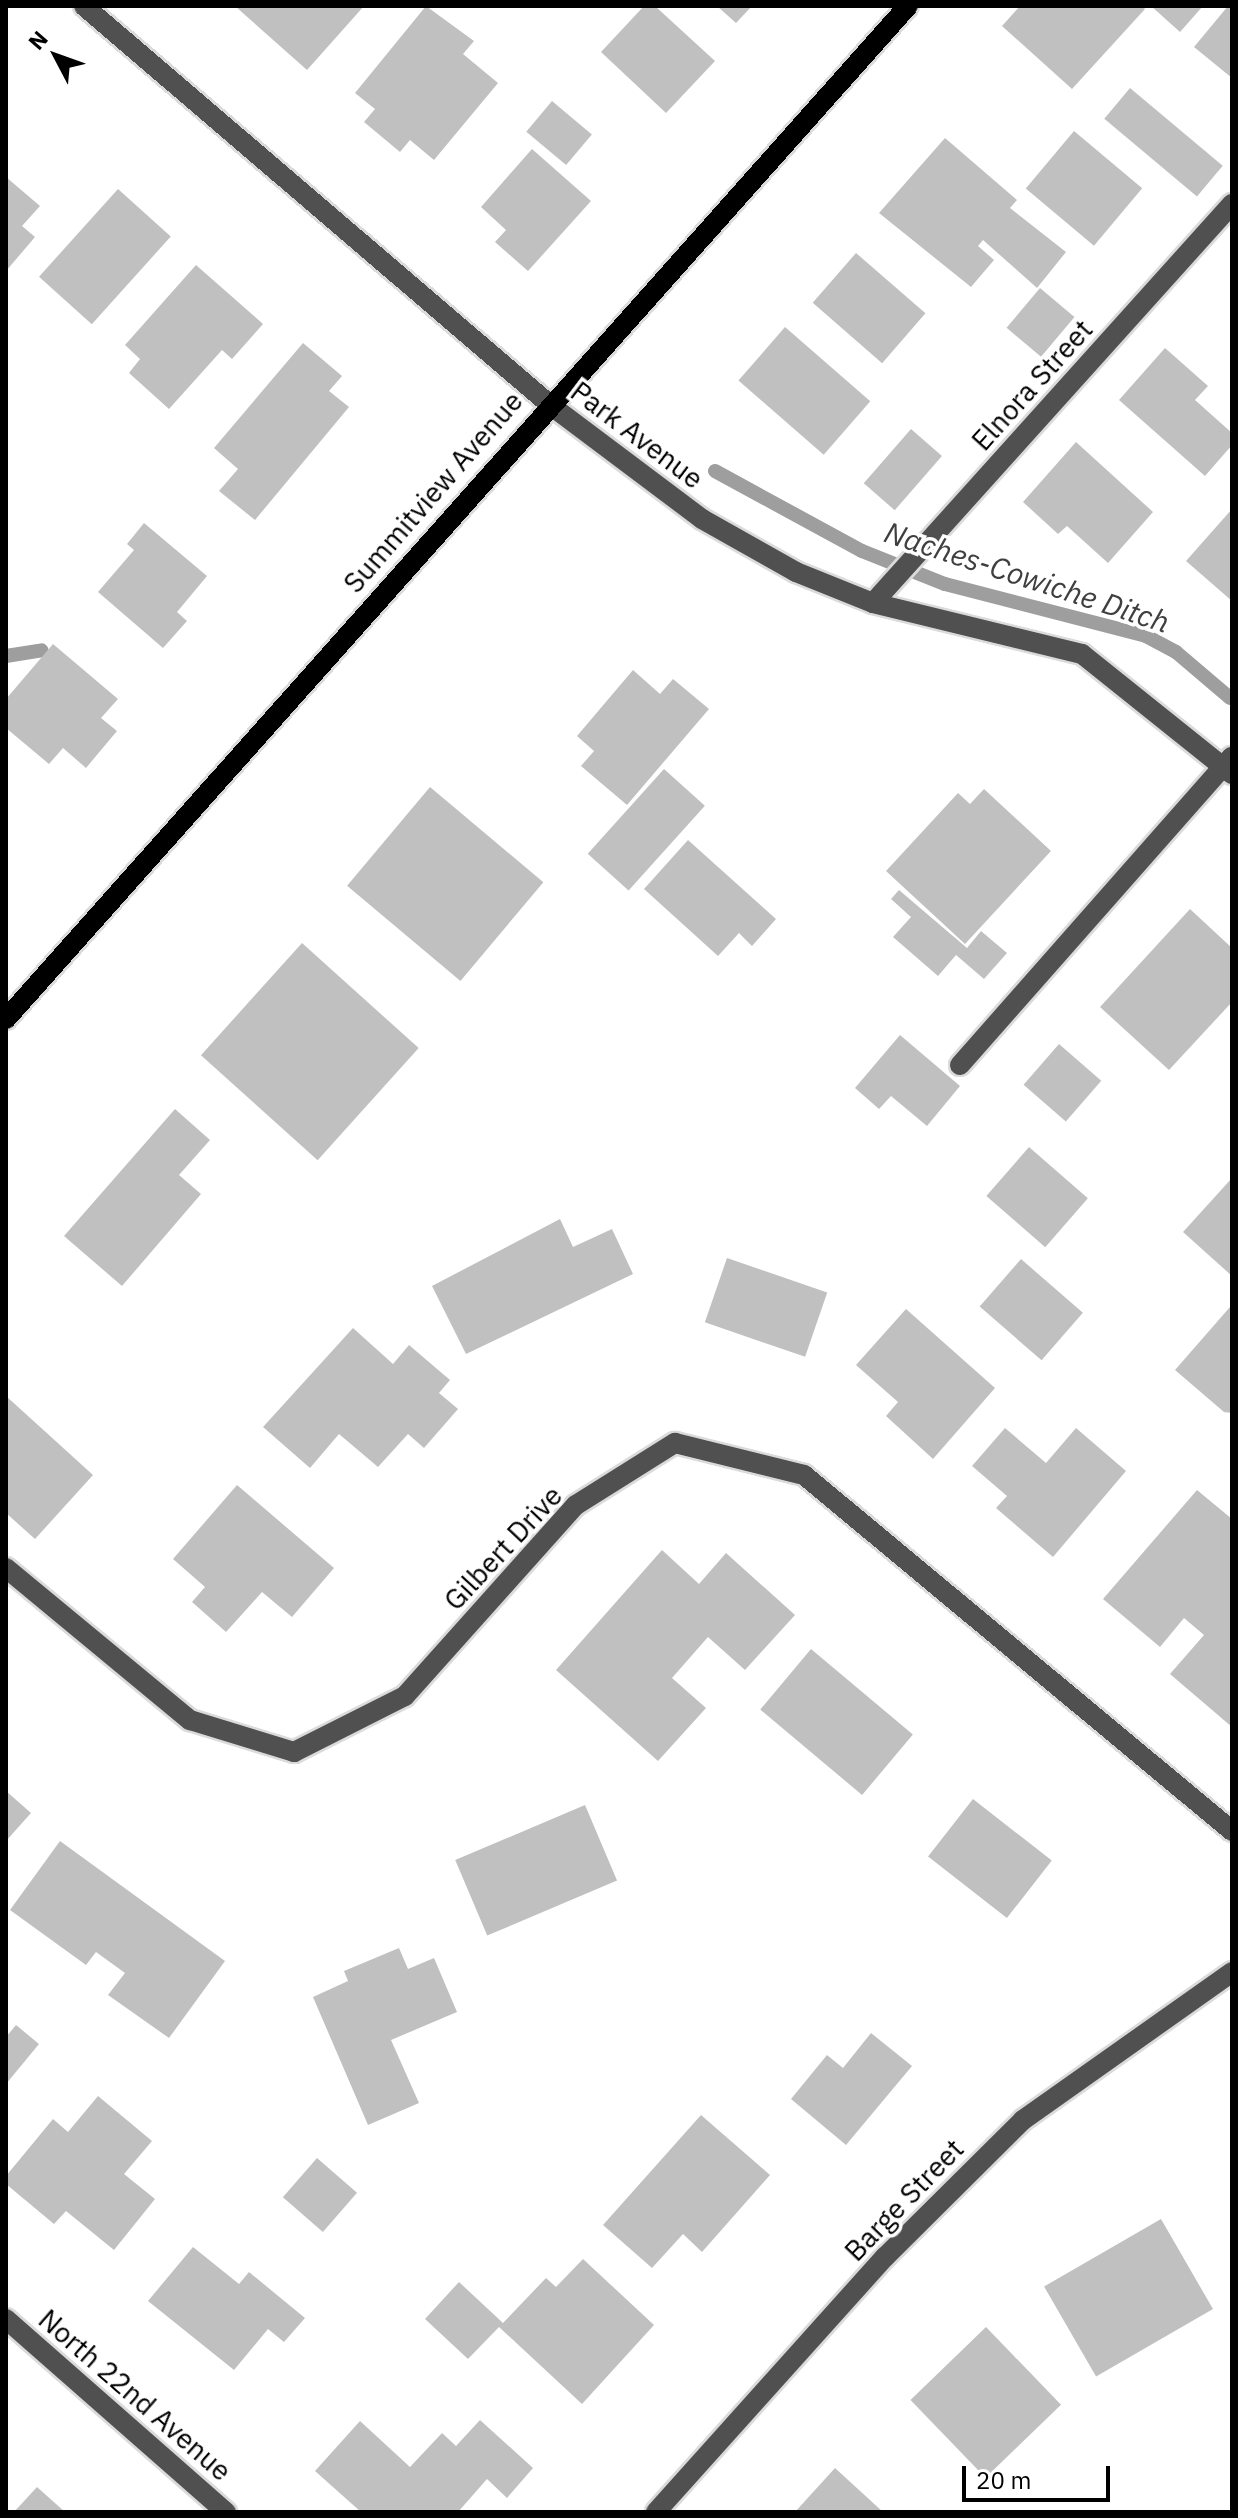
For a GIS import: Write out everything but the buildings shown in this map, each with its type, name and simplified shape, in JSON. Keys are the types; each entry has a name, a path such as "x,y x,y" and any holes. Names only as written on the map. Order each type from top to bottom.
{"main road":[{"name":"Summitview Avenue","path":"6,1019 549,404 908,6"}],"street":[{"name":"Park Avenue","path":"84,6 549,404 702,519 796,572 873,603 1082,654 1229,766"},
{"name":"Elnora Street","path":"873,603 1232,204"},
{"path":"960,1065 1229,766"},
{"name":"Gilbert Drive","path":"6,1568 190,1720 294,1752 405,1696 576,1505 675,1443 804,1475 1232,1831"},
{"name":"Barge Street","path":"656,2512 885,2257 1023,2120 1232,1972"},
{"name":"North 22nd Avenue","path":"6,2319 226,2512"}],"waterway":[{"name":"Naches-Cowiche Ditch","path":"715,471 862,551 945,584 1146,636 1176,652 1230,698"},
{"name":"Naches-Cowiche Ditch","path":"6,656 42,650"}]}
